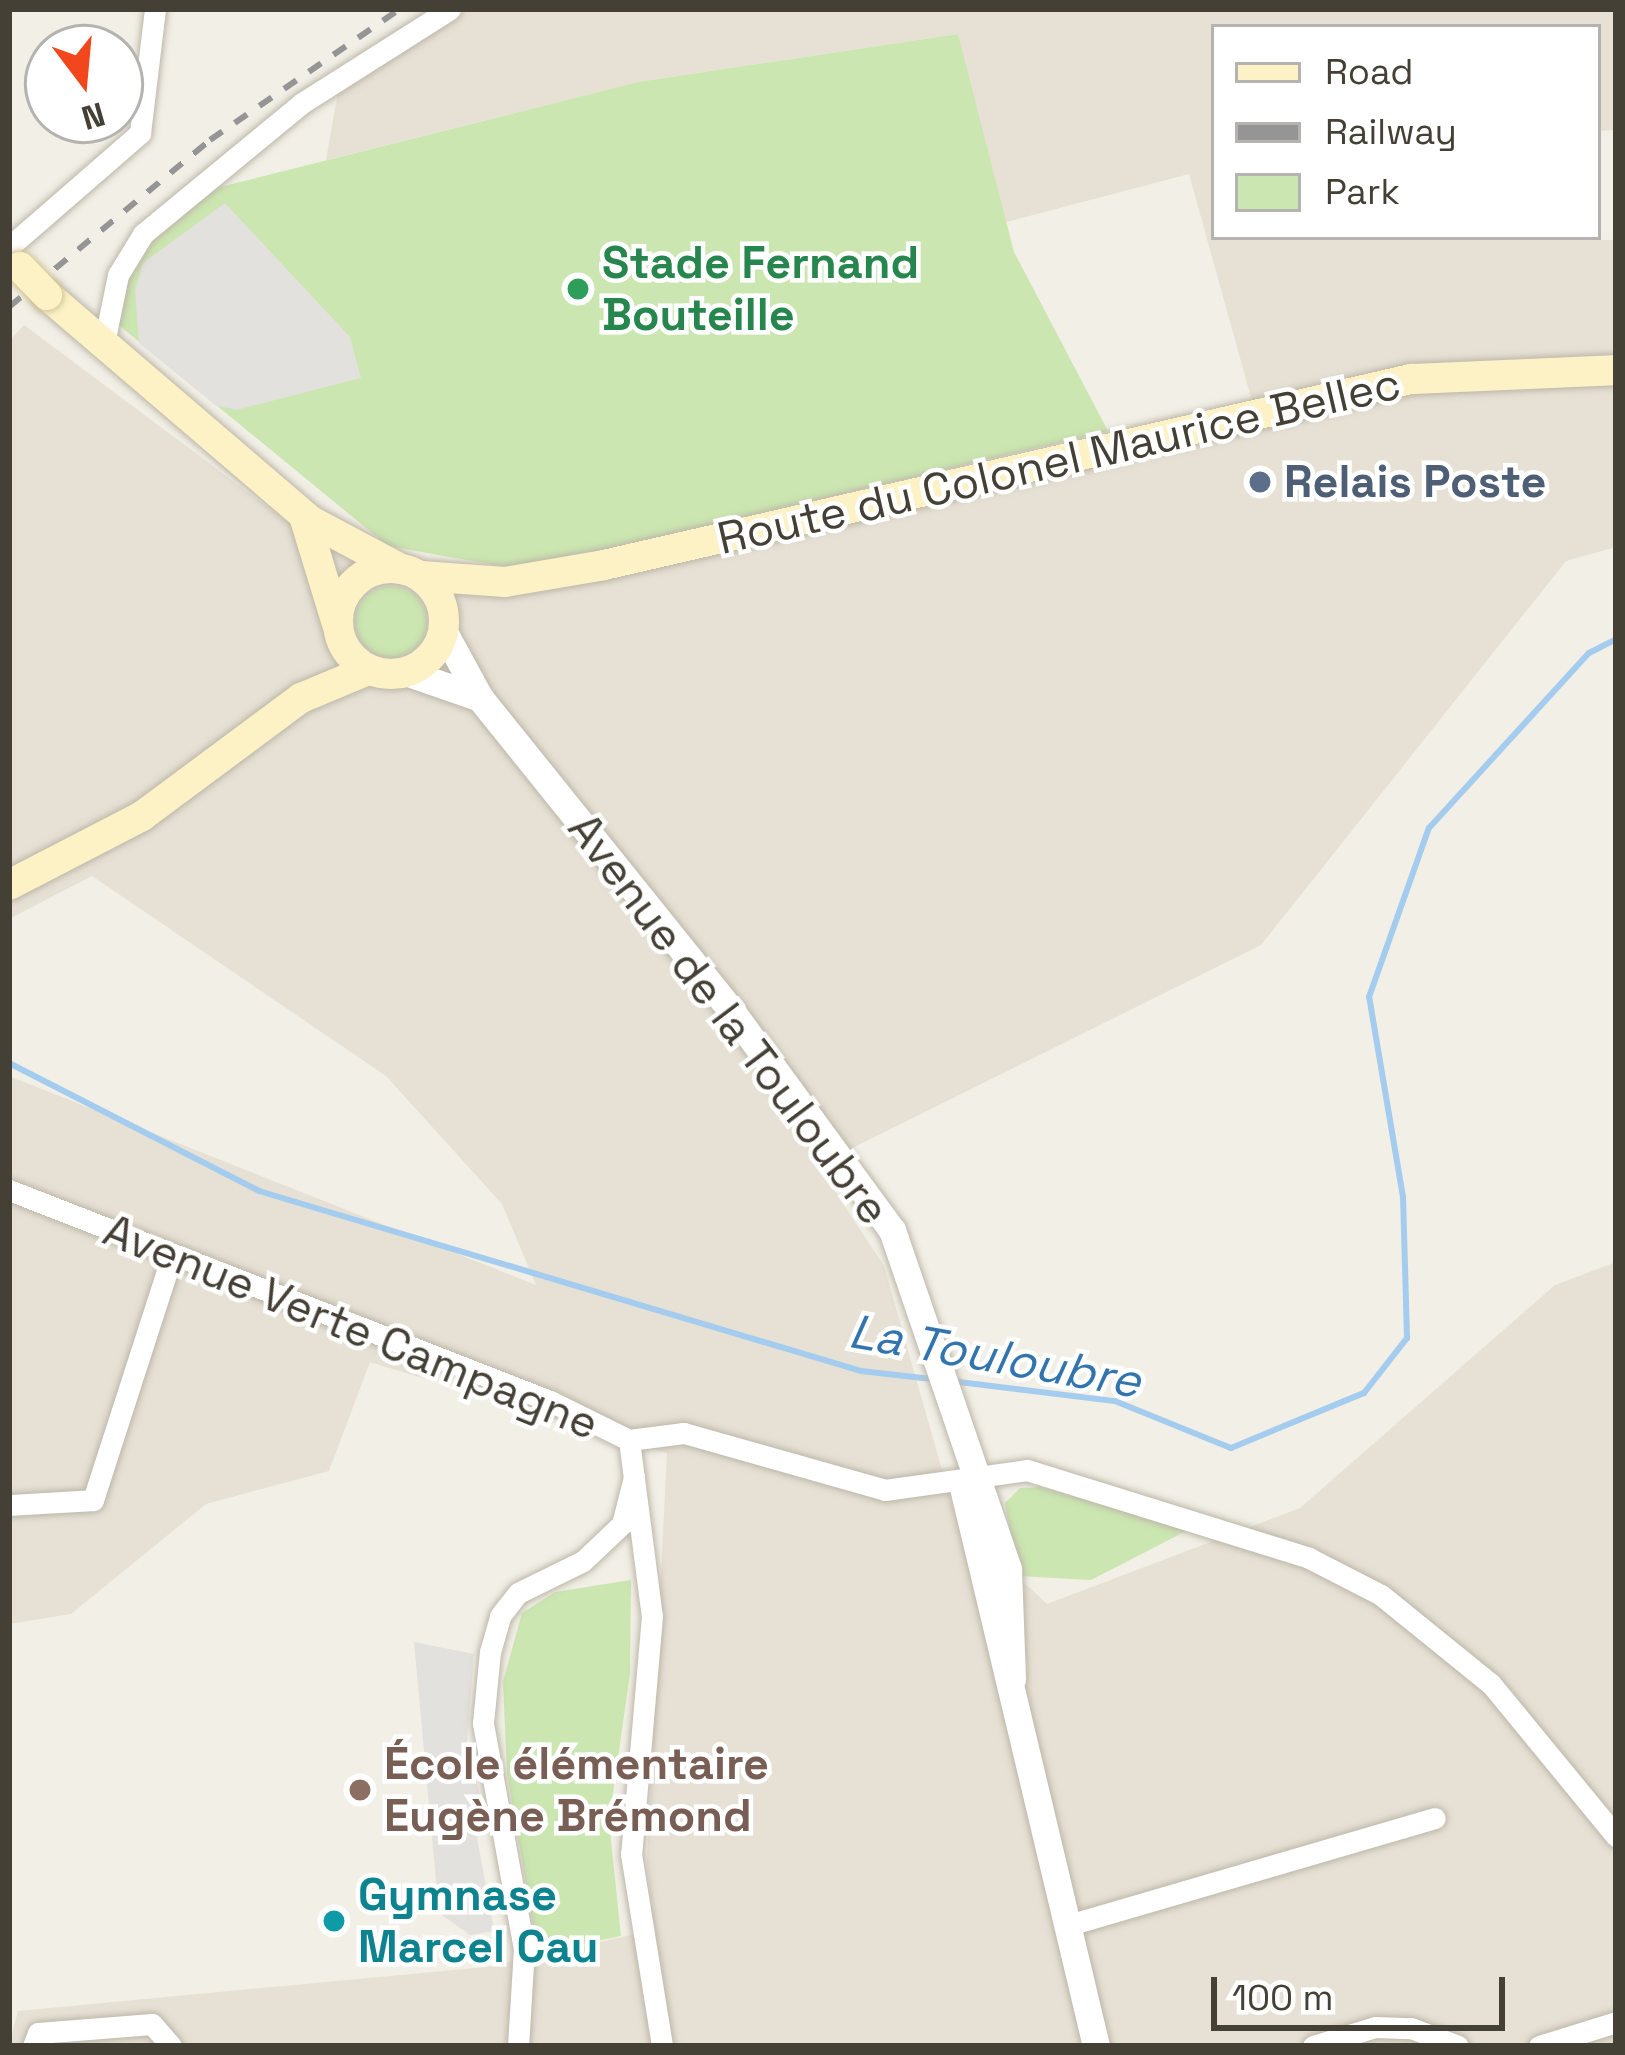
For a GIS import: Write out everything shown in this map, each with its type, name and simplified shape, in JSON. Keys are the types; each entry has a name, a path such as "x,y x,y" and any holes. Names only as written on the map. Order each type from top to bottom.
{"main road":[{"path":"9,885 142,816 259,727 332,681 368,670 408,673 428,661 444,627 435,591 411,572 308,519 103,348 13,256"},
{"name":"Route du Colonel Maurice Bellec","path":"444,627 460,603 505,582 850,512 1351,390 1463,373 1616,370"},
{"path":"308,519 332,557 341,643 368,670"},
{"path":"259,727 300,687 339,612 375,570 411,572"},
{"name":"Route du Colonel Maurice Bellec","path":"411,572 505,582"}],"street":[{"path":"13,256 140,134 155,9"},
{"path":"103,348 118,274 143,234 302,103 450,9"},
{"name":"Avenue de la Touloubre","path":"444,627 480,698 733,1013 892,1230 939,1357 969,1481 1008,1569 1012,1679 1096,2046"},
{"path":"408,673 480,698"},
{"name":"Avenue Verte Campagne","path":"9,1190 550,1401 628,1440 684,1433 885,1490 1028,1470 1252,1536 1382,1595 1506,1700 1616,1836"},
{"path":"9,1505 93,1500 172,1255"},
{"path":"628,1440 652,1616 632,1854 662,2046"},
{"path":"518,2046 524,1949 483,1723 490,1652 500,1616 518,1593 583,1561 622,1524 634,1478"},
{"path":"1069,1925 1435,1818"},
{"path":"1539,2046 1616,2022"},
{"path":"33,2046 38,2033 152,2024 171,2046"},
{"path":"1312,2046 1375,2027 1412,2028 1458,2046"}],"shaded area":[{"path":"469,9 1616,9 1616,130 1601,131 1601,24 1211,24 1211,240 1616,240 1616,547 1566,561 1261,945 818,1165 884,1266 956,1519 1047,1604 1300,1508 1555,1285 1616,1262 1616,2046 9,2046 18,2011 486,1967 654,1930 647,1861 667,1453 370,1362 329,1471 206,1504 71,1614 9,1624 9,1076 536,1285 502,1204 386,1076 92,876 9,919 9,341 24,325 293,526 519,594 1260,430 1189,174 1003,223 958,34 638,82 326,160 339,86"},
{"path":"225,203 350,337 361,378 236,410 215,405 139,343 135,291 143,263"},
{"path":"414,1642 474,1654 467,1741 489,1832 477,1837 494,1931 470,1935 439,1913"}],"green space":[{"name":"Stade Fernand Bouteille","path":"958,34 1014,252 1108,431 522,570 388,546 115,322 131,261 204,191 638,82"},
{"path":"391,586 416,597 427,622 416,647 391,658 366,647 355,622 366,597"},
{"path":"1040,1487 1190,1529 1091,1580 1018,1576 1005,1503 1020,1488"},
{"path":"631,1580 630,1673 609,1822 621,1936 538,1953 507,1773 503,1682 522,1613 555,1592"}],"waterway":[{"name":"La Touloubre","path":"951,1381 1115,1401 1231,1448 1364,1393 1407,1338 1403,1197 1369,997 1429,828 1589,653 1616,639"},
{"name":"La Touloubre","path":"9,1063 259,1191 861,1371 932,1379"}],"railway":[{"path":"9,307 210,140 400,9"}],"place":[{"name":"Stade Fernand Bouteille","path":"578,289"},
{"name":"Relais Poste","path":"1260,482"},
{"name":"École élémentaire Eugène Brémond","path":"360,1790"},
{"name":"Gymnase Marcel Cau","path":"334,1921"}]}
